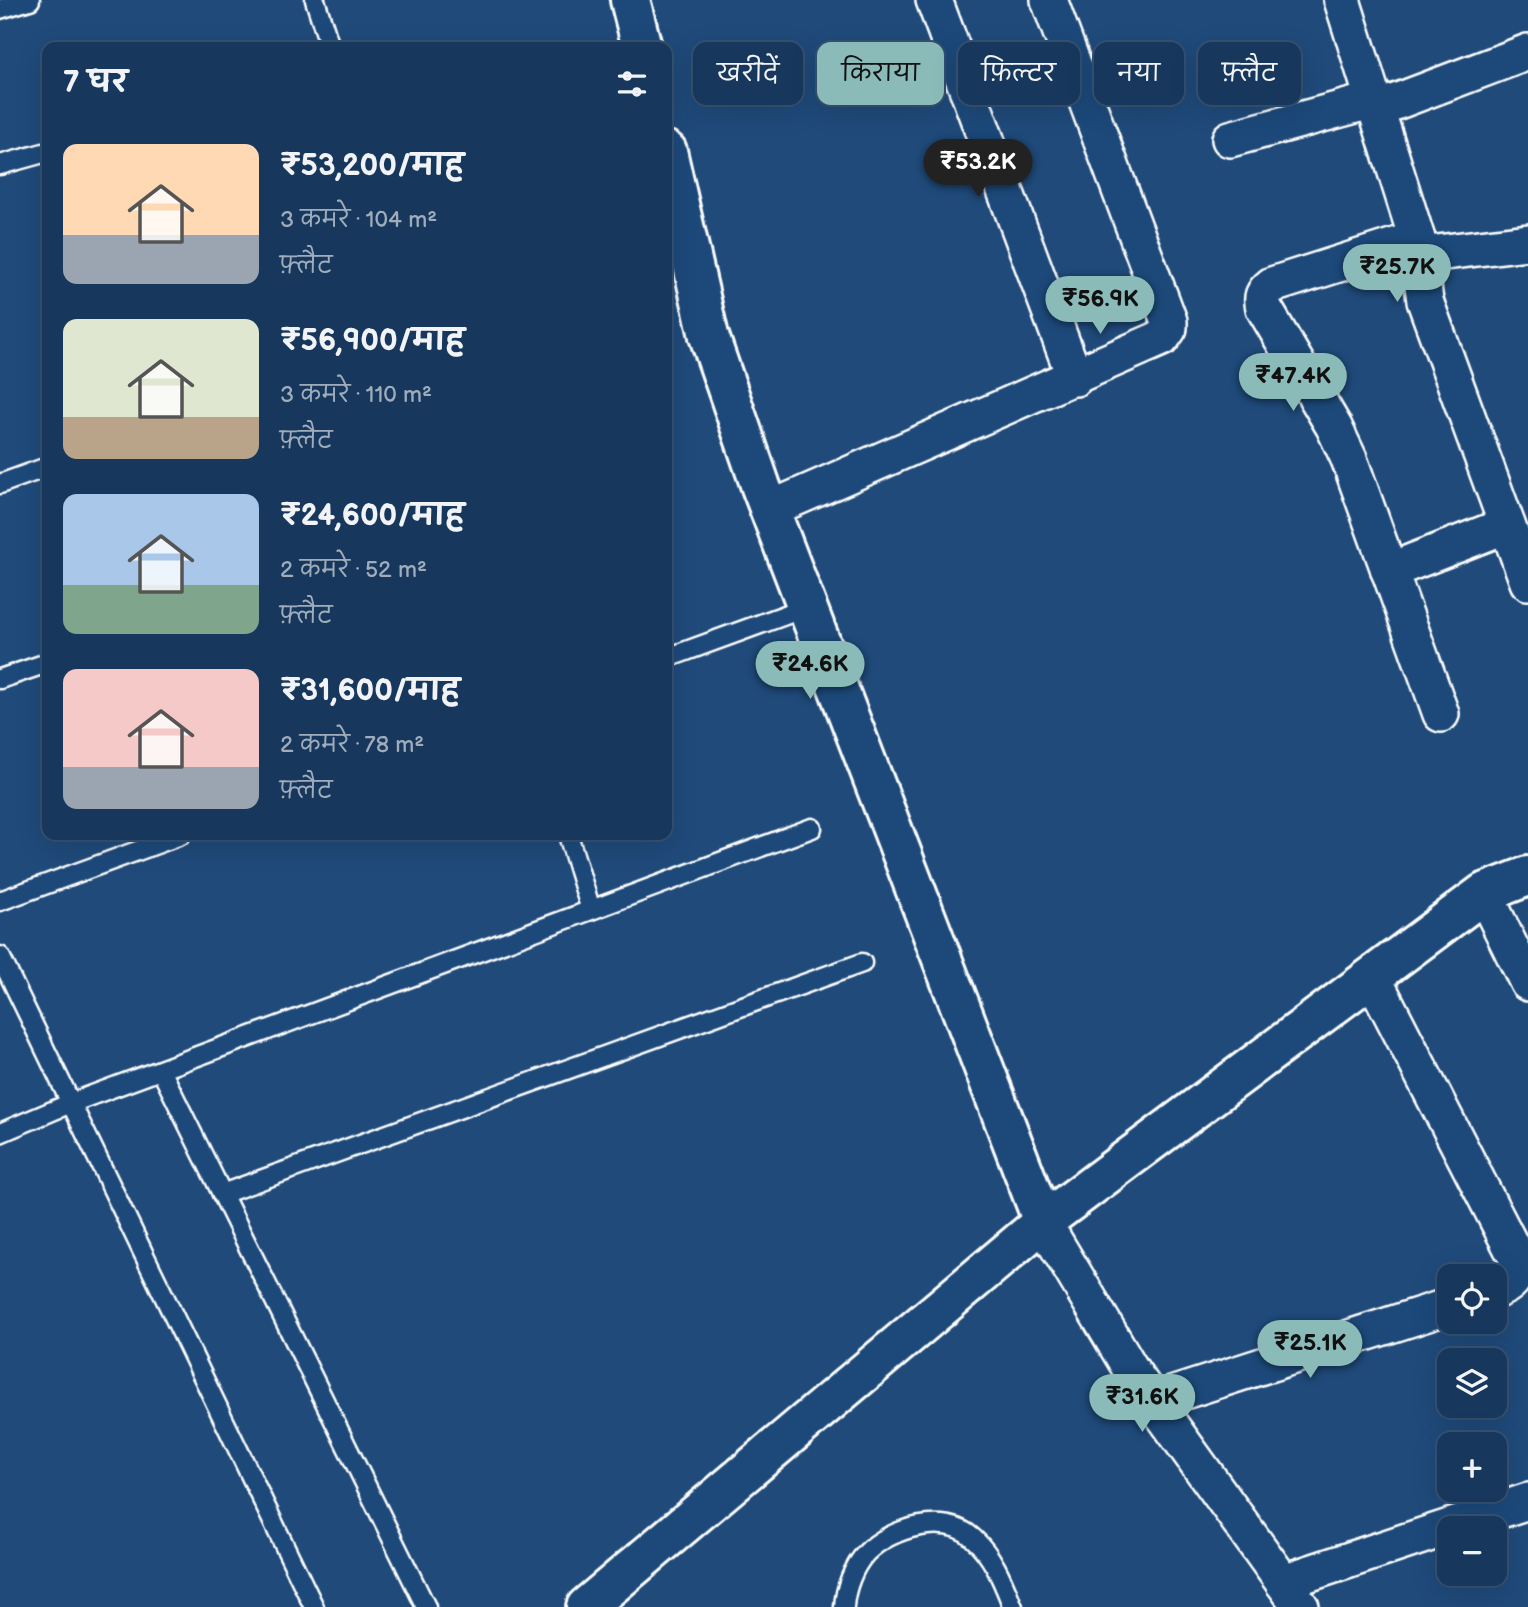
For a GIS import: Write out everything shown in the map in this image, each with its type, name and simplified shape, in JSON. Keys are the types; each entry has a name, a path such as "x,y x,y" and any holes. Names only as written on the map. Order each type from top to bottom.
{"main road":[{"path":"629,0 641,42"},
{"path":"672,174 709,336 769,509 1044,1222"},
{"path":"586,1607 1044,1222 1484,893 1528,876"}],"street":[{"path":"934,0 1075,378"},
{"path":"769,509 1075,378 1162,338 1169,328 1169,321 1049,0"},
{"path":"1342,0 1418,247 1425,301 1528,582"},
{"path":"1230,139 1375,105 1528,52"},
{"path":"1441,714 1349,459 1334,427 1264,308 1262,299 1264,292 1272,285 1418,247 1528,242"},
{"path":"1389,571 1507,525"},
{"path":"1484,893 1528,983"},
{"path":"1372,976 1519,1262 1514,1280 1507,1286"},
{"path":"1044,1222 1133,1373 1292,1594 1528,1501"},
{"path":"1153,1401 1437,1310"}],"lane":[{"path":"0,9 30,0"},
{"path":"315,0 328,42"},
{"path":"0,166 42,153"},
{"path":"0,484 42,469"},
{"path":"672,656 807,607"},
{"path":"0,679 42,665"},
{"path":"0,1133 71,1103 812,828"},
{"path":"0,901 167,840"},
{"path":"570,840 592,910"},
{"path":"0,956 314,1607"},
{"path":"222,1195 862,963"},
{"path":"161,1070 426,1607"},
{"path":"844,1607 845,1590 866,1554 899,1531 942,1523 972,1536 994,1561 1013,1607"}]}
